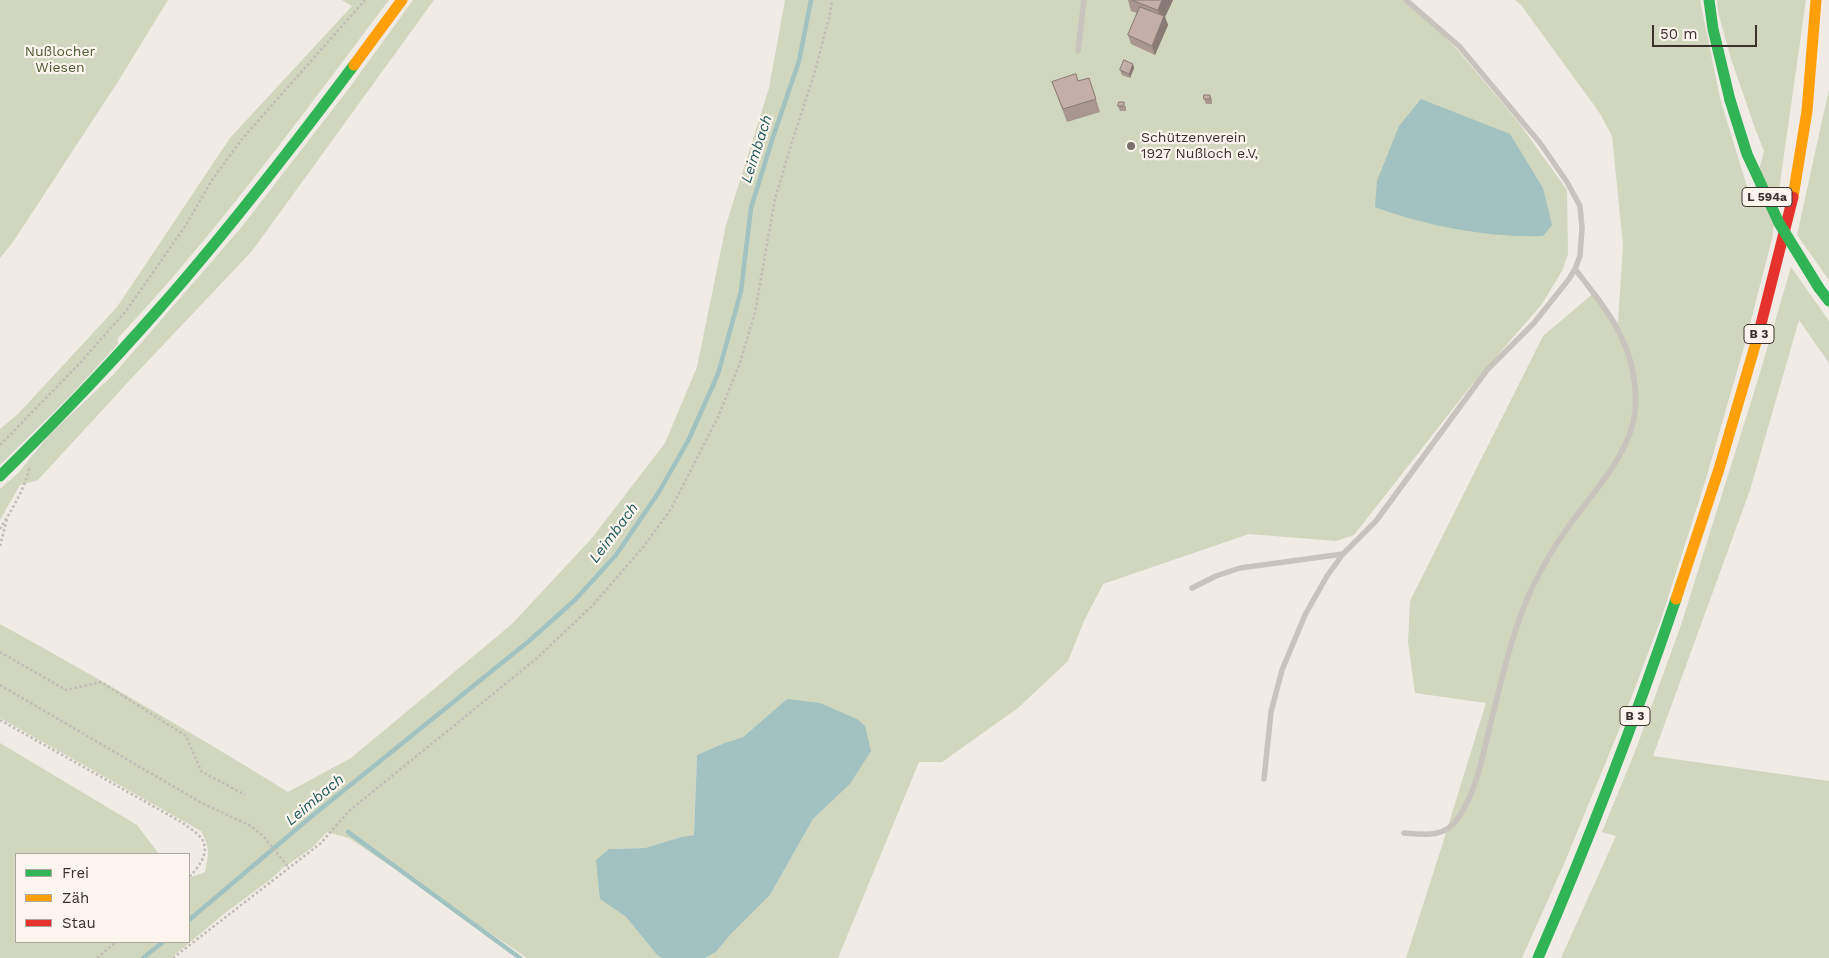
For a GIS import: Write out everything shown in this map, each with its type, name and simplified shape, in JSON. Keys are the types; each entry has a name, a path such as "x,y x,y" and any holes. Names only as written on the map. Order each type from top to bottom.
{"main road":[{"path":"0,476 76,401 178,288 308,126 402,0"},
{"name":"L 594a","path":"1709,0 1713,29 1730,100 1748,154 1779,223 1829,302"},
{"name":"B 3","path":"1792,197 1807,111 1816,0"},
{"name":"B 3","path":"1538,958 1576,871 1649,679 1710,496 1766,309 1812,111 1824,44"}],"lane":[{"path":"1078,51 1084,0"},
{"path":"1264,779 1271,712 1282,670 1305,615 1327,576 1343,554 1376,521 1487,370 1534,323 1569,279 1580,256 1582,228 1580,206 1567,182 1540,143 1460,46 1406,0"},
{"path":"1404,833 1430,835 1443,833 1458,819 1477,778 1511,642 1533,586 1556,544 1614,464 1633,425 1635,392 1630,354 1624,339 1611,318 1575,269"},
{"path":"1192,588 1216,576 1240,568 1343,554"}],"path":[{"path":"0,445 80,364 126,311 186,224 212,180 242,139 365,0"},
{"path":"173,958 321,843 349,811 536,659 593,605 644,546 671,509 718,417 740,363 755,312 776,199 813,78 832,0"},
{"path":"0,529 28,474 30,466"},
{"path":"0,546 8,516"},
{"path":"0,652 66,690 101,682 186,736 201,771 245,795"},
{"path":"0,685 200,802 251,826 265,838 289,868"},
{"path":"0,720 183,823 201,838 204,847 203,860 190,875"},
{"path":"97,958 115,943"}],"green space":[{"name":"Nußlocher Wiesen","path":"0,0 168,0 119,80 13,242 0,258"},
{"path":"342,0 389,0 258,173 190,257 118,338 118,344 70,396 0,465 0,429 18,414 117,307 230,138 352,6"},
{"path":"413,0 434,0 252,251 38,480 20,485 0,520 0,489 18,473 50,434 114,374 240,229 350,87"},
{"path":"785,0 1408,0 1456,48 1519,123 1567,190 1568,254 1562,271 1542,304 1470,387 1354,535 1336,541 1249,534 1103,584 1084,621 1068,661 1018,708 942,762 919,762 838,958 705,958 716,952 730,935 770,895 813,819 850,784 787,699 743,737 697,755 694,835 645,848 609,849 600,899 626,917 657,955 662,958 527,958 349,838 327,832 313,847 283,868 281,867 282,869 271,879 190,942 190,878 205,872 208,851 201,831 0,718 0,624 217,748 288,792 351,758 512,624 592,538 665,443 697,367 726,225 769,88"},
{"path":"1515,0 1700,0 1720,98 1751,200 1764,151 1731,59 1718,12 1717,0 1806,0 1772,239 1744,347 1705,482 1661,619 1619,730 1564,864 1522,958 1406,958 1486,703 1415,693 1408,642 1410,601 1543,336 1596,291 1618,323 1623,245 1612,136 1599,112 1521,5"},
{"path":"1829,89 1829,280 1797,235"},
{"path":"1791,267 1829,321 1829,363 1799,320 1750,490 1653,756 1829,781 1829,958 1561,958 1616,836 1602,832 1636,749 1681,625"},
{"path":"0,743 137,825 158,853 15,853 15,943 189,943 171,958 0,958"}],"water":[{"path":"1421,99 1510,134 1543,188 1552,225 1543,236 1480,233 1415,220 1375,207 1377,181 1399,126"},
{"path":"787,699 820,703 857,719 865,726 871,751 850,784 813,819 770,895 730,935 716,952 705,958 662,958 657,955 626,917 600,899 596,860 609,849 645,848 694,835 697,755 743,737"}],"building":[{"path":"1132,0 1162,0 1158,10"},
{"path":"1140,7 1164,16 1152,46 1128,35"},
{"path":"1124,60 1133,64 1129,74 1120,70"},
{"path":"1076,74 1078,81 1089,78 1096,99 1063,109 1052,82"},
{"path":"1204,95 1210,95 1210,99 1204,99"},
{"path":"1119,102 1124,102 1124,106 1118,106"}],"waterway":[{"name":"Leimbach","path":"190,919 312,816 529,641 575,600 616,555 659,492 689,439 718,374 741,291 751,208 799,61 811,0"},
{"path":"348,832 520,958"},
{"name":"Leimbach","path":"143,958 162,943"}],"traffic: fast":[{"path":"1709,0 1713,29 1730,100"},
{"path":"0,476 100,374 183,281 258,190 354,65"},
{"path":"1730,100 1747,154 1779,223 1819,288"},
{"path":"1819,288 1829,301"},
{"path":"1538,958 1611,780 1676,599"}],"traffic: slow":[{"path":"354,65 402,0"},
{"path":"1793,197 1807,111 1816,0"},
{"path":"1676,599 1719,469 1759,332"}],"traffic: jam":[{"path":"1759,332 1793,197"}],"place":[{"name":"Schützenverein 1927 Nußloch e.V,","path":"1131,146"}]}
